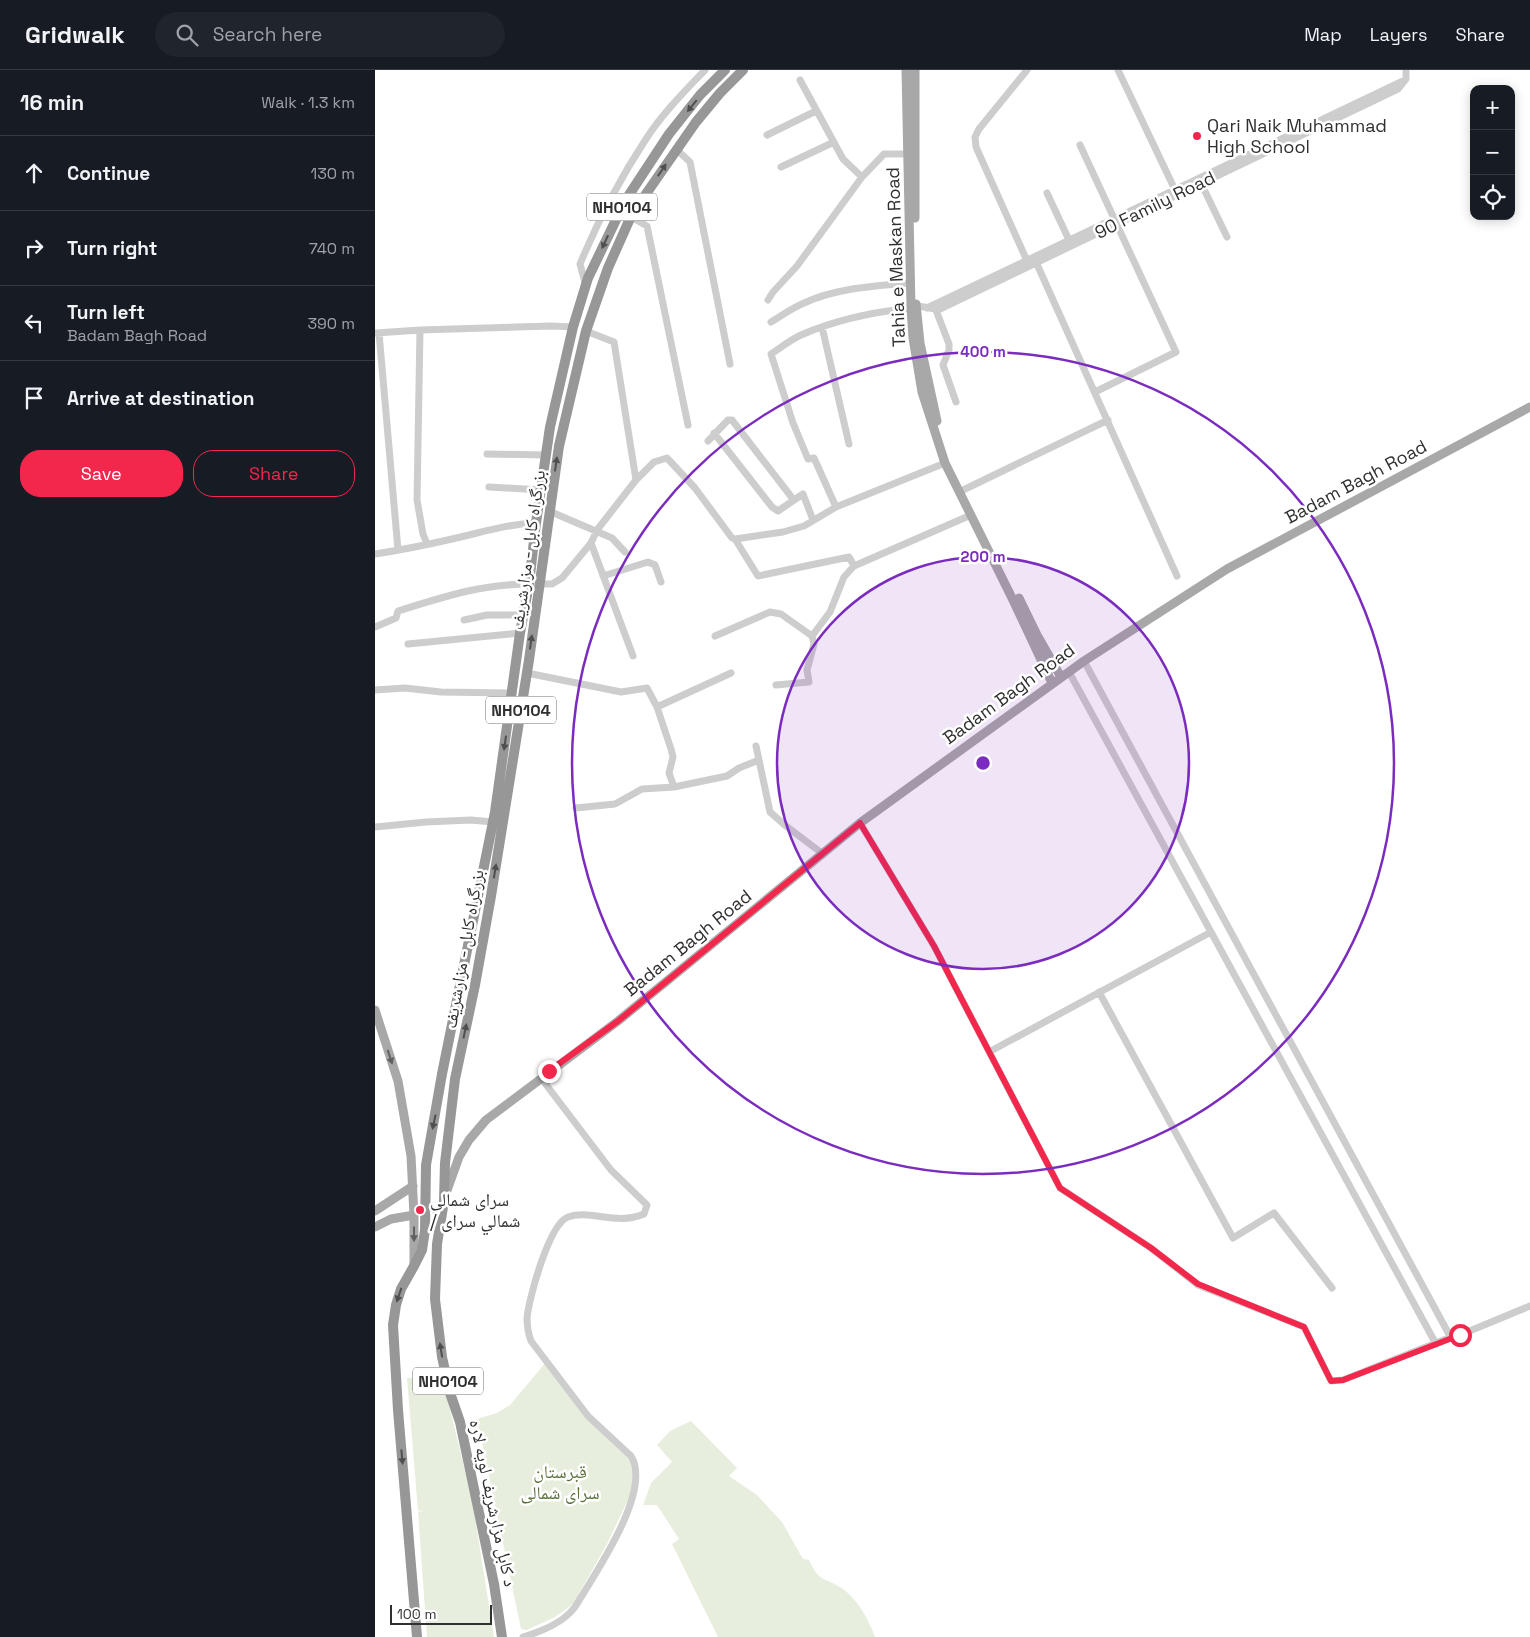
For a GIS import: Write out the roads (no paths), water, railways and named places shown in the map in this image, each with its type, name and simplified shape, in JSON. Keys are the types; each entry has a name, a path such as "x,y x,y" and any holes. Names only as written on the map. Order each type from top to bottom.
{"highway":[{"name":"بزرگراه کابل - مزارشریف","path":"455,1079 475,985 527,672 534,584 536,523 546,455 563,367 573,327 588,278 625,201 669,134 701,95 725,70"},
{"name":"بزرگراه کابل - مزارشریف","path":"415,1266 422,1250 425,1230 426,1165 442,1074 493,822 520,633 534,584 549,511 559,446 586,331 608,268 631,217 676,149 720,93 743,70"},
{"name":"د کابل مزارشریف لویه لاره","path":"455,1079 445,1163 444,1200 435,1272 437,1329 441,1357 460,1422 477,1500 494,1584 502,1637"},
{"name":"NH0104","path":"415,1266 401,1289 393,1325 398,1410 417,1637"}],"main road":[{"name":"Tahia e Maskan Road","path":"906,70 910,282 936,420 949,460 971,515 1052,683"},
{"name":"Tahia e Maskan Road","path":"915,70 915,289 913,338 923,392 945,463 962,491 1037,634 1065,674"},
{"name":"Badam Bagh Road","path":"444,1200 459,1157 469,1140 487,1120 549,1071 618,1021 860,823 1065,674 1227,570 1530,407"},
{"path":"375,1010 398,1081 411,1156 415,1266"},
{"path":"375,1211 413,1186"},
{"path":"375,1227 391,1219 414,1215"}],"street":[{"path":"586,287 580,264 616,190 646,139 681,95 705,70"},
{"path":"1027,70 979,129 975,137 975,147 1027,263"},
{"path":"1118,70 1175,192"},
{"path":"1406,70 1406,79"},
{"name":"90 Family Road","path":"932,307 1027,263 1069,240 1175,192 1406,79"},
{"name":"90 Family Road","path":"1175,192 1201,183 1398,89 1406,79"},
{"path":"800,80 843,159 862,177"},
{"path":"767,135 816,111"},
{"path":"781,167 834,142"},
{"path":"1080,145 1176,352 1095,392"},
{"path":"676,149 690,162 730,364"},
{"path":"768,300 797,266 862,177 884,154 908,154"},
{"path":"1201,183 1227,237"},
{"path":"1047,193 1069,240"},
{"path":"631,217 647,226 688,425"},
{"name":"90 Family Road","path":"1027,263 1036,262 1115,220"},
{"path":"1036,262 1177,576"},
{"path":"771,322 803,303 831,294 910,282"},
{"path":"836,507 814,458 808,459 793,423 771,354 799,336 822,327 876,312 913,306 932,307 949,344 949,350 943,365 956,402"},
{"path":"398,550 377,333 420,330 573,327"},
{"path":"822,327 849,444"},
{"path":"420,330 417,500 423,534 427,544"},
{"path":"586,331 614,342 636,480"},
{"path":"708,441 728,420 731,420 793,499"},
{"path":"962,491 1108,420"},
{"path":"714,433 772,507 778,511 803,494 813,520"},
{"path":"487,454 546,455"},
{"path":"375,626 395,618 398,611 465,590 507,584 552,584 562,578 591,543 597,530 636,480 654,462 667,458 695,488 732,538 735,539 758,576 849,557 854,566"},
{"path":"735,539 805,526 836,507 945,463"},
{"path":"489,487 541,490"},
{"path":"549,511 612,538 625,552"},
{"path":"812,636 830,612 844,577 854,566 971,515"},
{"path":"375,554 516,524 536,523"},
{"path":"591,543 633,656"},
{"path":"603,576 648,562 655,565 661,582"},
{"path":"715,636 770,612 781,614 812,636 814,644 807,670 809,682 776,685"},
{"path":"464,620 487,615 524,615"},
{"path":"408,644 520,633"},
{"path":"1084,661 1451,1338"},
{"path":"527,672 621,692 647,688 657,708 671,749 673,757 669,772 674,787"},
{"path":"657,708 731,673"},
{"path":"1065,674 1211,932 1436,1344"},
{"path":"375,690 405,688 441,692 512,693"},
{"path":"756,746 771,812 823,854"},
{"path":"576,808 615,804 642,789 674,787 727,776 739,768 759,760"},
{"path":"375,827 471,820 493,822"},
{"path":"860,823 934,946 1060,1188 1151,1248 1198,1284 1304,1327 1331,1381 1343,1380 1530,1306"},
{"path":"989,1052 1211,932"},
{"path":"1099,992 1233,1238 1274,1213 1332,1288"},
{"path":"523,1637 559,1622 569,1615 575,1607 623,1525 637,1479 634,1460 631,1456 588,1416 531,1340 527,1326 527,1316 542,1261 551,1237 563,1219 580,1215 621,1220 635,1218 644,1214 647,1209 644,1201 606,1164 541,1078"}],"place":[{"name":"Qari Naik Muhammad High School","path":"1197,136"},
{"name":"سرای شمالي / شمالي سرای","path":"420,1210"}],"park label":[{"name":"قبرستان سرای شمالی","path":"560,1482"}]}
